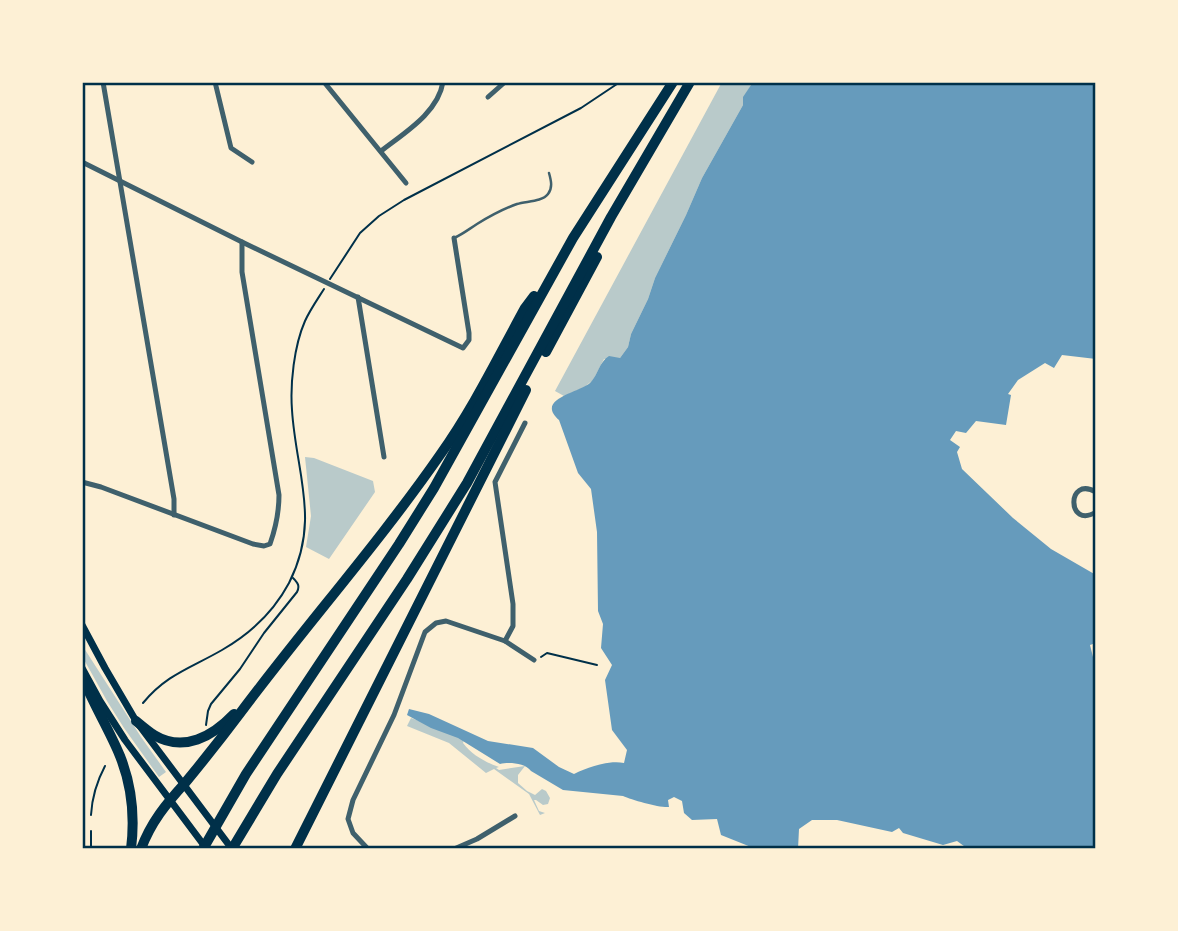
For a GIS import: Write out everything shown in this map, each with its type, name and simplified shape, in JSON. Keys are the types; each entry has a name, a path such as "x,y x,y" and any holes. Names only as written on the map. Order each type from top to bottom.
{"highway":[{"path":"205,849 246,774 434,488 557,265 673,82"},
{"path":"232,849 277,774 455,503 611,217 690,82"},
{"path":"295,849 517,406 600,251 611,217"},
{"path":"141,849 154,821 169,800 368,552 442,453 475,401 526,308 557,265"},
{"path":"82,676 120,756 129,785 133,814 131,849"},
{"path":"136,721 154,734 173,742 203,738 229,719 263,682"},
{"path":"302,849 305,831"}],"main road":[{"path":"82,625 136,721 232,849"},
{"path":"82,668 125,740 205,849"}],"street":[{"path":"103,82 174,499 174,514"},
{"path":"215,82 231,148 253,162"},
{"path":"324,82 406,183"},
{"path":"381,150 407,131 434,104 442,90 443,82"},
{"path":"488,97 505,82"},
{"path":"82,162 463,348 469,340 469,333 454,238"},
{"path":"82,482 253,544 270,544 278,519 279,495 242,272 242,242"},
{"path":"358,297 384,457"},
{"path":"505,641 513,626 513,604 495,481 525,423"},
{"path":"1095,514 1083,516 1078,513 1073,498 1081,489 1087,488 1096,492"},
{"path":"368,849 353,833 348,819 353,800 394,715 425,632 436,622 446,621 505,641 534,660"},
{"path":"454,849 477,839 515,816"},
{"path":"477,839 481,849"}],"lane":[{"path":"454,238 495,214 545,197 551,187 549,173"}],"path":[{"path":"330,279 360,233 380,216 404,200 581,108 620,82"},
{"path":"143,703 174,675 221,651 250,631 278,601 292,576 306,522 306,502 292,413 293,381 303,325 325,287"},
{"path":"203,729 211,704 299,588 292,576"},
{"path":"534,660 547,653 597,665"},
{"path":"91,815 96,787 105,766"},
{"path":"91,831 91,849"}],"shaded area":[{"path":"722,82 753,82 702,178 655,278 628,347 620,358 604,359 593,380 583,388 564,396 555,391"},
{"path":"305,457 373,481 375,492 329,559 306,547 311,516"},
{"path":"82,645 166,772 159,777 107,701 82,656"},
{"path":"411,718 465,737 463,743 470,751 499,767 496,768 499,770 525,766 518,775 518,783 535,795 542,789 546,791 550,798 548,804 543,805 534,800 539,811 545,813 540,815 529,794 494,769 486,773 449,743 407,726"}],"water":[{"path":"753,82 1096,82 1096,359 1062,355 1054,368 1045,363 1018,380 1008,394 1011,395 1006,425 976,421 966,433 956,431 950,440 960,447 957,452 962,469 1013,518 1051,549 1096,575 1096,643 1090,645 1096,669 1096,849 968,849 957,841 943,845 903,833 899,828 892,832 837,820 812,820 799,829 798,849 756,849 721,835 717,819 692,820 684,813 682,801 674,797 668,800 669,807 665,807 623,796 563,790 525,766 500,764 458,738 407,715 409,709 429,714 488,741 533,748 559,767 574,774 612,762 624,763 627,750 612,730 605,680 612,665 601,648 603,624 598,611 597,532 591,489 578,473 552,407 561,397 590,383 609,356 620,358 628,347 655,278 702,178"}]}
